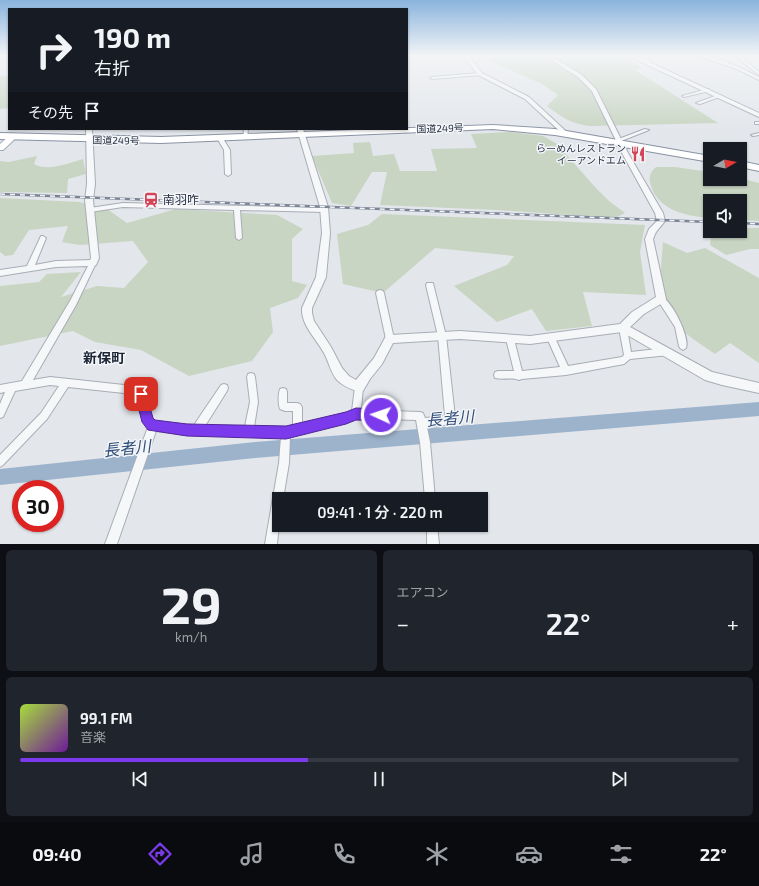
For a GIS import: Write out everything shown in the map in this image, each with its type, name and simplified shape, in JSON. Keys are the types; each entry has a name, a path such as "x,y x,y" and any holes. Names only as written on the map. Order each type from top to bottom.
{"highway":[{"name":"国道249号","path":"408,130 493,127 533,129 620,142 703,158"},
{"name":"国道249号","path":"0,136 137,141 220,138 246,133 391,130"},
{"path":"747,165 759,168"}],"main road":[{"path":"0,148 13,137"}],"street":[{"path":"493,80 527,98 567,135"},
{"path":"584,80 594,90 620,142 659,213 661,220 652,231 649,238 661,299 678,323 682,333 683,346"},
{"path":"686,80 759,115"},
{"path":"684,96 707,90"},
{"path":"698,103 720,96"},
{"path":"25,385 73,303 95,258 89,200 91,184 89,130"},
{"path":"620,142 647,130"},
{"path":"300,131 324,210 326,233 322,277 306,313 313,328 326,347 332,365 345,380 359,387"},
{"path":"220,138 227,150 228,174"},
{"path":"90,210 123,204 324,210"},
{"path":"237,208 239,238"},
{"path":"30,268 43,238"},
{"path":"0,273 56,264 93,263"},
{"path":"422,426 449,419 442,336 430,285"},
{"path":"356,414 359,387 366,375 378,361 390,339 380,293"},
{"path":"628,356 623,328 626,322 661,299"},
{"path":"390,339 460,335 530,340 623,328 709,376 759,388"},
{"path":"551,338 566,371"},
{"path":"510,339 519,376"},
{"path":"498,375 519,376 566,371 624,360 628,356 666,352"},
{"path":"249,431 254,402 251,377"},
{"path":"0,389 50,381 124,389 141,394 148,422 153,426 198,430 249,431 286,436 298,429 346,418 356,414 420,416 425,442 429,492"},
{"path":"0,462 44,416 66,383"},
{"path":"0,414 12,387"},
{"path":"198,430 224,388"},
{"path":"283,392 283,406 297,407 298,429"},
{"path":"111,544 142,453 153,426"},
{"path":"271,544 285,453 286,436"},
{"path":"432,532 433,544"}],"green space":[{"path":"0,80 8,80 8,108 0,109"},
{"path":"534,80 651,80 718,123 590,126 577,124 562,117 547,106 558,95"},
{"path":"510,132 543,136 557,144 595,187 609,201 625,213 615,218 496,210 380,205 387,172 372,172 351,206 332,203 312,156 354,153 353,143 370,142 373,156 394,154 400,171 437,171 431,149 477,148 471,134"},
{"path":"37,156 34,164 45,167 58,166 83,159 86,174 68,179 67,193 0,192 0,161 9,162"},
{"path":"656,167 675,167 703,171 703,186 747,186 747,180 759,183 759,221 747,220 747,194 703,194 703,217 675,211 667,207 655,194 650,183 650,175"},
{"path":"0,198 79,202 107,209 127,223 176,209 277,215 303,229 292,239 292,281 307,285 298,298 270,308 273,332 252,361 189,376 141,350 95,342 73,331 0,346 0,286 39,282 47,274 81,272 61,297 97,286 124,288 148,262 133,241 80,245 62,242 68,226 29,230 13,255 5,256 0,252"},
{"path":"382,214 645,225 640,252 646,295 583,292 592,326 546,331 532,309 497,322 454,286 507,265 514,256 435,248 383,293 343,284 337,234 368,225"},
{"path":"747,228 759,228 759,249 750,249 726,255 710,245 711,238 747,238"},
{"path":"663,242 687,253 705,248 759,278 759,363 730,343 715,354 686,334 666,314 662,307 660,295"}],"waterway":[{"name":"長者川","path":"0,477 255,450 759,409"}],"railway":[{"path":"0,194 703,222"},
{"path":"747,223 759,224"}],"place":[{"name":"らーめんレストラン イーアンドエム","path":"638,154"},
{"name":"南羽咋","path":"151,200"}],"district":[{"name":"新保町","path":"104,358"}],"route":[{"path":"141,394 148,422 153,426 187,430 286,432 346,418 356,414 381,415"}]}
